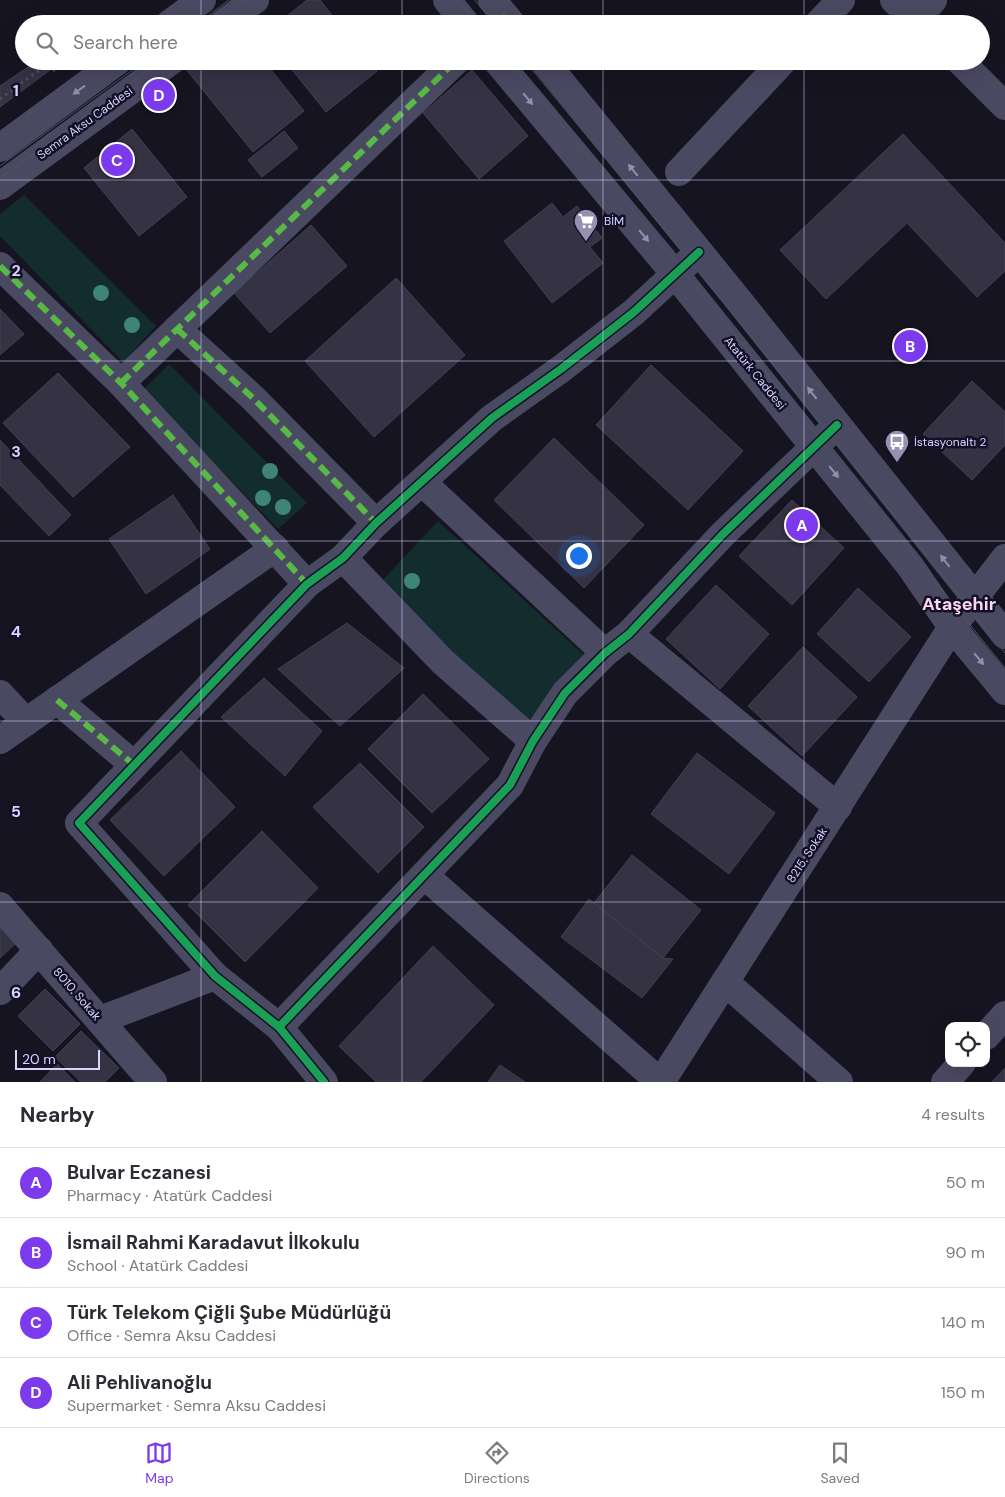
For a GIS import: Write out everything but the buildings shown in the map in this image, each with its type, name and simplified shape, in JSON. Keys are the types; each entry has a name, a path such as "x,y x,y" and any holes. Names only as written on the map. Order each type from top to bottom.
{"street":[{"path":"181,15 202,0"},
{"path":"234,15 255,0"},
{"path":"446,0 458,15"},
{"path":"827,15 841,0"},
{"path":"894,0 924,14"},
{"path":"0,148 106,70"},
{"name":"Semra Aksu Caddesi","path":"0,186 159,70"},
{"path":"121,382 447,70"},
{"name":"Atatürk Caddesi","path":"505,70 676,274 910,566 952,627 1005,691"},
{"path":"551,70 1005,635"},
{"path":"679,172 775,70"},
{"path":"969,70 1005,106"},
{"path":"324,1082 279,1027 215,976 79,823 307,584 343,558 376,523 492,418 634,312 699,252"},
{"path":"0,266 121,382 307,584"},
{"path":"176,329 253,398 376,523"},
{"path":"279,1027 510,784 533,741 565,693 605,652 629,634 723,534 837,425"},
{"path":"422,482 605,652"},
{"path":"0,740 275,548"},
{"path":"343,558 443,662 533,741"},
{"name":"8215. Sokak","path":"661,1082 952,627 975,600 1005,558"},
{"path":"629,634 838,806"},
{"path":"0,694 26,722"},
{"path":"57,700 134,764"},
{"path":"424,875 661,1082"},
{"name":"8010. Sokak","path":"0,906 100,1020 146,1079"},
{"path":"0,992 39,950"},
{"path":"100,1020 215,976"},
{"path":"725,982 839,1082"},
{"path":"990,1031 1005,1014"},
{"path":"945,1082 958,1067"}],"path":[{"path":"0,99 35,73"}],"green space":[{"path":"24,195 156,326 123,362 0,236 0,214"},
{"path":"169,364 307,503 278,529 143,390"},
{"path":"438,521 584,655 528,726 380,583"}],"tram line":[{"path":"209,15 229,0"},
{"path":"225,15 245,0"},
{"path":"457,0 470,15"},
{"path":"475,0 487,15"},
{"path":"0,166 133,70"},
{"path":"0,178 149,70"},
{"path":"516,70 681,268 1005,668"},
{"path":"532,70 690,261 1005,653"}],"marked path":[{"path":"121,383 447,70"},
{"path":"0,266 121,383 307,584"},
{"path":"177,329 253,398 376,523"},
{"path":"57,700 134,765"}],"cycle path":[{"path":"324,1082 279,1027 215,976 79,823 307,584 343,558 376,523 492,418 561,369 634,312 699,252"},
{"path":"279,1027 510,785 533,741 565,693 605,653 629,634 723,534 837,425"}],"place":[{"name":"Ali Pehlivanoğlu","path":"159,95"},
{"name":"Türk Telekom Çiğli Şube Müdürlüğü","path":"117,160"},
{"name":"BİM","path":"586,242"},
{"name":"İsmail Rahmi Karadavut İlkokulu","path":"910,346"},
{"name":"İstasyonaltı 2","path":"897,463"},
{"name":"Bulvar Eczanesi","path":"802,525"}],"district":[{"name":"Ataşehir","path":"959,604"}]}
